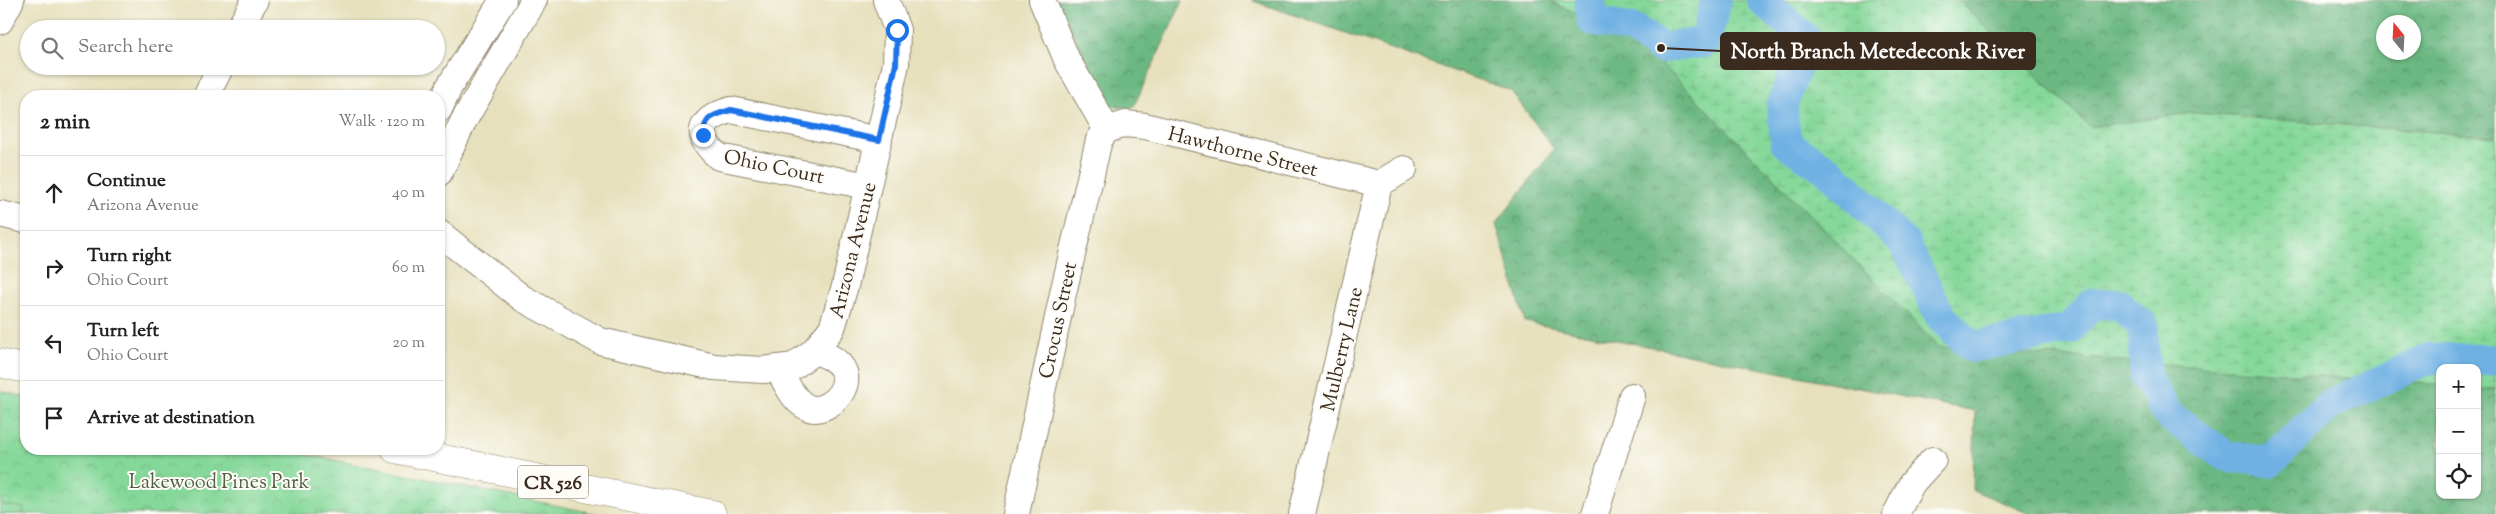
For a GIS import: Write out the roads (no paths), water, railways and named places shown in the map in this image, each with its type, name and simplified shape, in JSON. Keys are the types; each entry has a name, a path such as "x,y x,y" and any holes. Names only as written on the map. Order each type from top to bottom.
{"main road":[{"path":"0,363 20,368"},
{"name":"CR 526","path":"424,455 704,513"}],"street":[{"path":"0,21 11,0"},
{"path":"245,20 255,0"},
{"path":"445,96 503,0"},
{"path":"445,160 463,122 534,0"},
{"name":"Arizona Avenue","path":"445,238 522,298 600,341 714,367 763,370 794,366 814,351 832,328 845,286 896,64 897,30 886,0"},
{"path":"1042,0 1067,60 1107,130"},
{"path":"209,90 216,75"},
{"name":"Ohio Court","path":"868,186 719,158 707,147 703,135 704,124 713,115 731,110 879,140"},
{"name":"Hawthorne Street","path":"1107,130 1125,124 1145,126 1379,184"},
{"name":"Crocus Street","path":"1016,514 1066,280 1099,140 1107,130"},
{"path":"1379,184 1404,169"},
{"name":"Mulberry Lane","path":"1302,514 1379,184"},
{"path":"0,214 20,219"},
{"path":"776,368 800,402 808,408 816,410 826,408 837,398 844,386 845,376 840,362 830,356 814,351"},
{"path":"1595,514 1632,396"},
{"path":"1896,514 1912,483 1933,460"}],"waterway":[{"path":"1590,0 1592,20 1635,30 1661,48 1705,42 1716,0"},
{"path":"1762,0 1806,39 1782,106 1786,143 1829,171 1905,244 1941,317 1972,347 2070,329 2092,304 2118,304 2143,325 2145,375 2168,415 2226,456 2270,462 2331,404 2430,358 2496,360"}],"place":[{"name":"North Branch Metedeconk River","path":"1661,48"}],"park label":[{"name":"Lakewood Pines Park","path":"219,481"}]}
